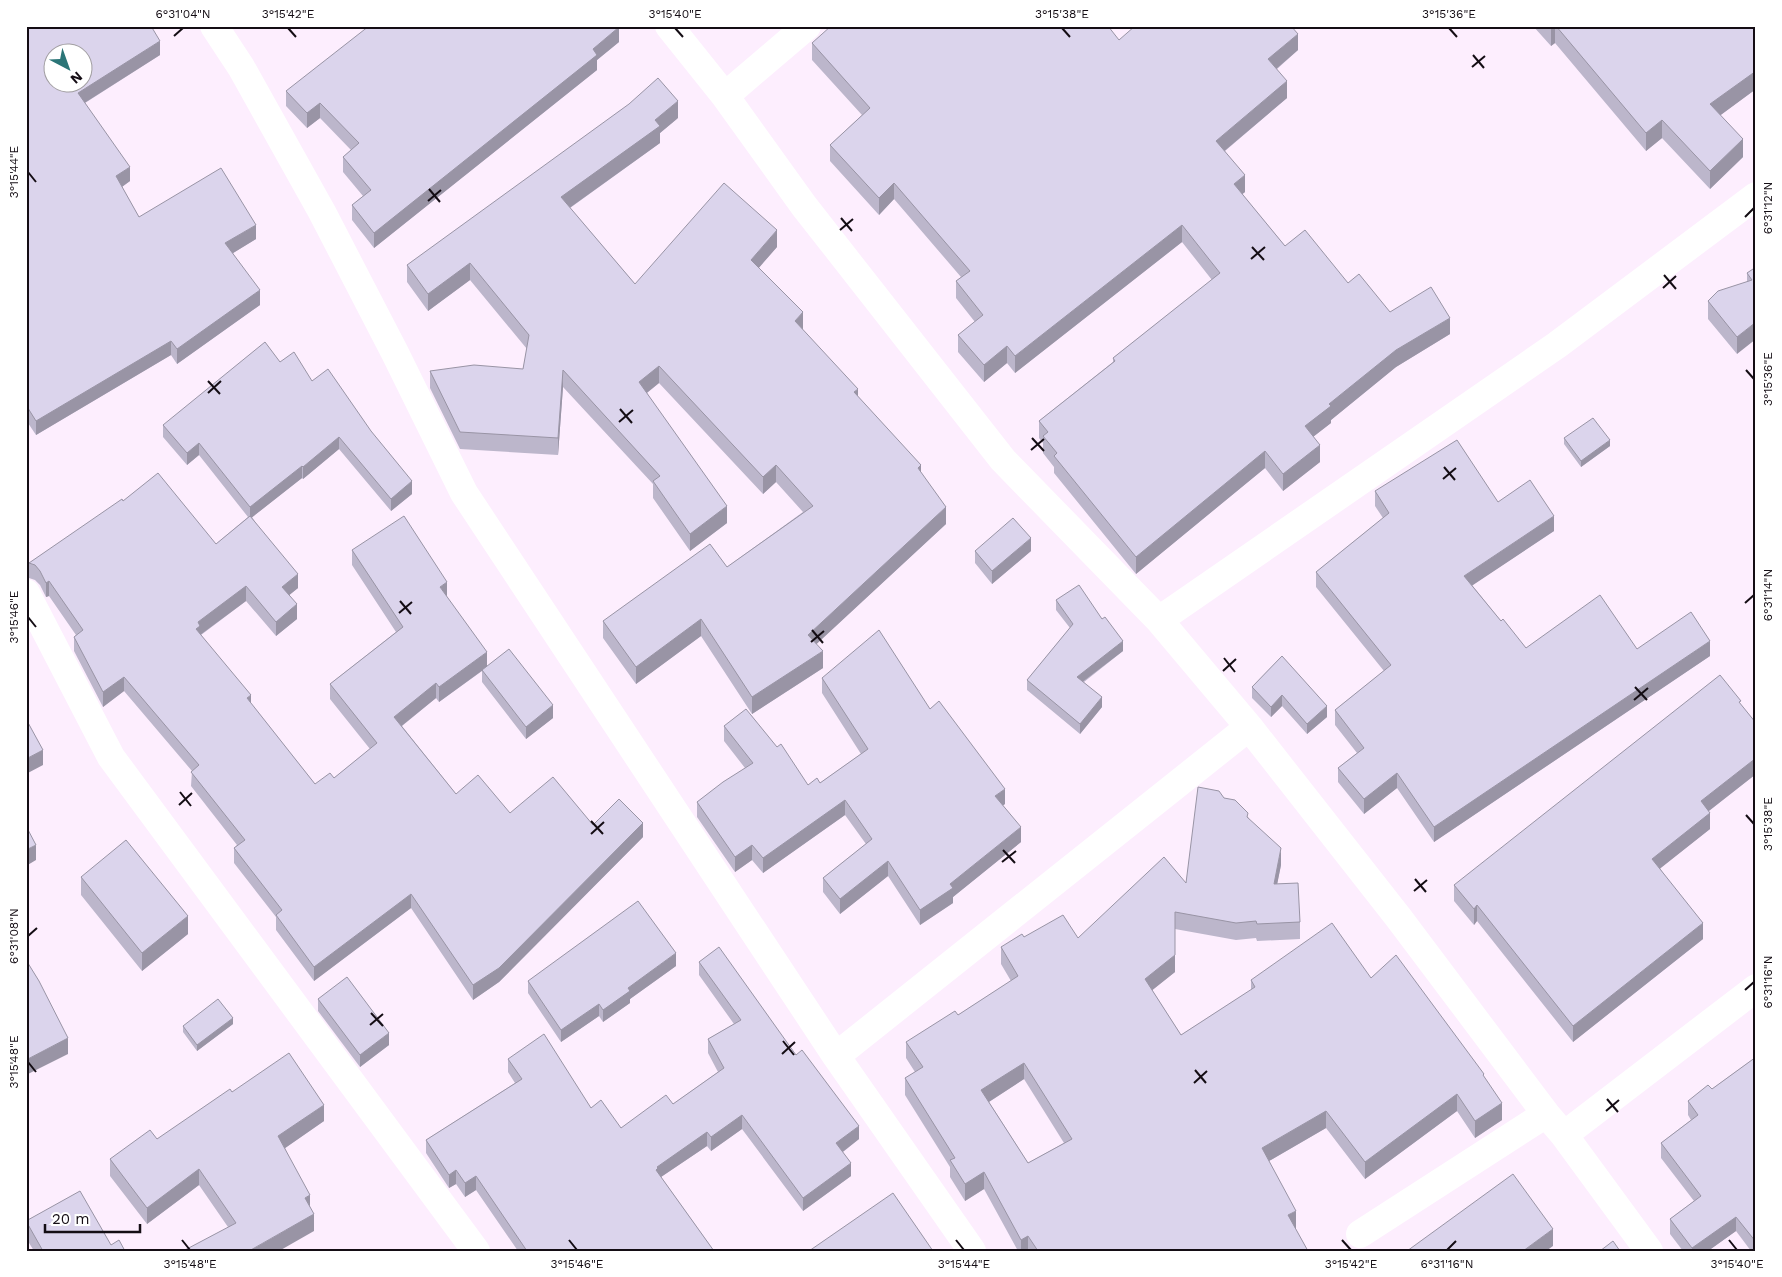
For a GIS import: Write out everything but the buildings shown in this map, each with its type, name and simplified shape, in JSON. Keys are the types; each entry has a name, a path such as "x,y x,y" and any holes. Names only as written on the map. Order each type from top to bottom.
{"street":[{"path":"214,26 241,68 322,212 395,353 464,493 836,1056 972,1251"},
{"path":"669,26 725,96 804,206 1003,460 1159,620 1249,727 1398,917 1546,1114 1564,1135 1649,1251"},
{"path":"725,96 807,26"},
{"path":"1159,620 1557,344 1756,196"},
{"path":"26,593 111,757 476,1251"},
{"path":"836,1056 1249,727"},
{"path":"1564,1135 1756,988"},
{"path":"1360,1234 1546,1114"}]}
